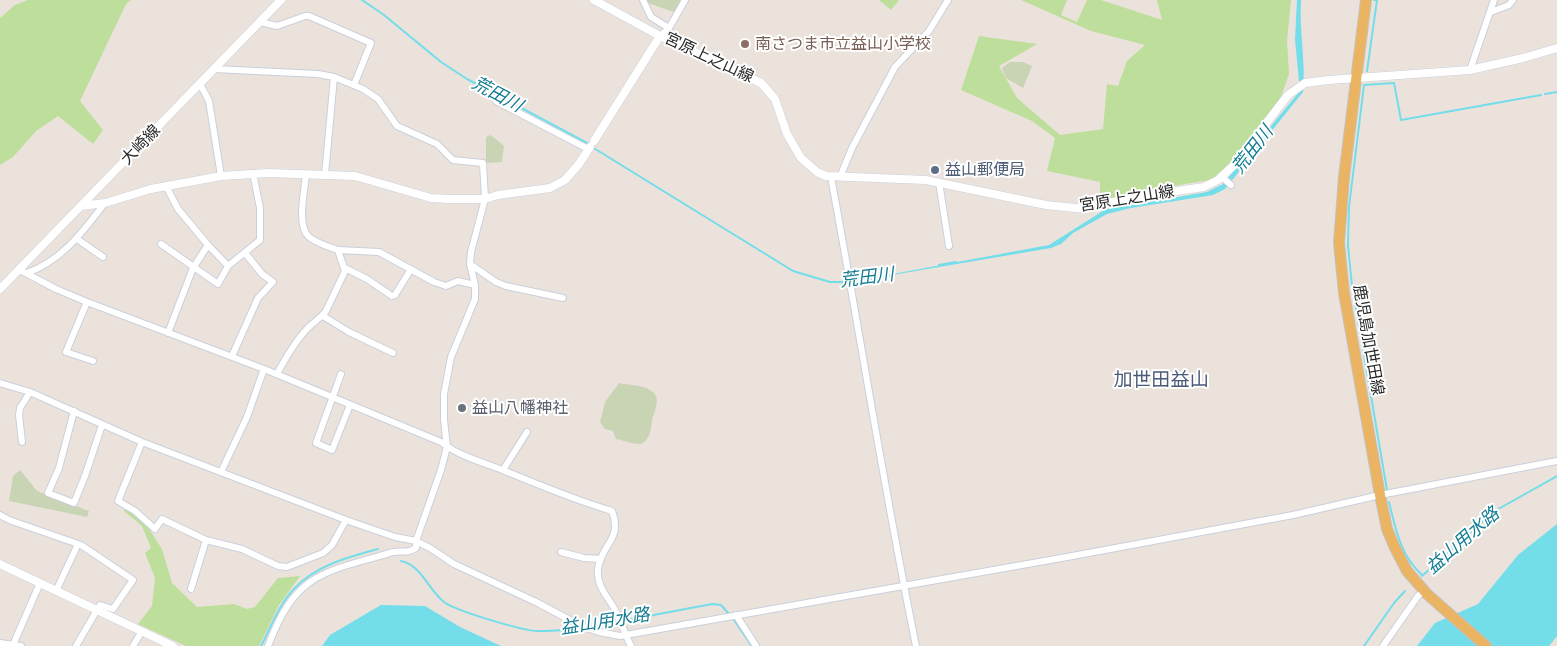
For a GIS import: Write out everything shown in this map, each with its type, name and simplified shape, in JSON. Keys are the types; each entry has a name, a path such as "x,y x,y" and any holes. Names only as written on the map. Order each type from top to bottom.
{"main road":[{"name":"鹿児島加世田線","path":"1366,0 1340,215 1339,243 1344,293 1380,496 1387,529 1394,548 1408,571 1425,592 1486,646"}],"street":[{"name":"大崎線","path":"0,288 281,0"},
{"name":"宮原上之山線","path":"594,0 660,36 761,83 775,99 787,134 801,158 817,172 836,177 900,178 939,182 1046,205 1086,209 1121,199 1204,187 1213,184 1222,177"},
{"path":"643,0 651,17 668,28"},
{"path":"81,206 105,203 166,186 222,176 253,173 355,176 431,198 448,199 485,199 498,195 550,188 565,180 580,164 660,36 668,28 685,0"},
{"path":"916,646 866,381 836,177 896,67 930,31 948,0"},
{"path":"1470,70 1494,0"},
{"path":"1490,12 1509,5 1513,0"},
{"path":"260,22 277,26 310,16 371,43 354,85"},
{"path":"1231,185 1222,177 1234,165 1288,95 1298,86 1313,81 1470,70 1536,55 1557,48"},
{"path":"214,68 318,74 334,77 354,85 378,99 397,126 437,144 453,160 483,163 485,199 471,252 470,264 475,284 475,299 451,357 444,394 447,447 416,542 416,548 410,552 396,551 338,568 307,583 290,600 268,646"},
{"path":"326,175 334,77"},
{"path":"200,84 210,101 222,176"},
{"path":"496,101 591,146"},
{"path":"161,244 218,284 228,266 260,240 260,208 253,173"},
{"path":"306,174 302,220 303,228 309,238 338,250 379,252 426,279 446,286 458,281 475,284"},
{"path":"939,182 950,246"},
{"path":"166,186 178,209 228,266"},
{"path":"28,274 56,258 77,239 105,203"},
{"path":"77,239 103,257"},
{"path":"168,332 193,268 208,245"},
{"path":"277,374 293,347 307,329 323,316 345,274 345,268 338,250"},
{"path":"232,356 258,298 273,282 262,274 245,253"},
{"path":"470,264 496,282 506,286 563,298"},
{"path":"345,268 367,279 392,296 395,295 410,269"},
{"path":"18,269 87,302 277,374 572,499 612,511 616,525 615,534 598,567 599,583 617,613 631,646"},
{"path":"87,302 66,352 93,360"},
{"path":"323,316 349,332 393,353"},
{"path":"221,472 246,417 264,369"},
{"path":"341,374 316,443 332,450 350,405"},
{"path":"0,383 30,392 142,442 346,520 395,537 416,542 430,548 454,564 536,602 580,626 609,634 625,635 904,585 1000,570 1284,517 1557,461"},
{"path":"22,442 20,408 30,392"},
{"path":"74,411 59,468 48,493 74,503 102,425"},
{"path":"503,470 527,432"},
{"path":"142,442 118,501 140,515 155,528 162,519 206,540 242,549 278,566 287,567 323,553 332,545 346,520"},
{"path":"0,515 9,520 78,544 92,551 133,580 113,609 100,605 76,646"},
{"path":"191,589 206,540"},
{"path":"56,591 78,544"},
{"path":"561,552 584,558 601,559"},
{"path":"0,564 173,646"},
{"path":"14,645 40,583"},
{"path":"1383,646 1418,596 1425,592"},
{"path":"736,615 756,646"},
{"path":"133,646 142,631"},
{"path":"0,642 21,646"}],"green space":[{"path":"28,0 131,0 126,4 80,101 103,130 93,144 58,116 36,131 13,157 0,165 0,18 15,5"},
{"path":"645,0 681,0 674,12 645,2"},
{"path":"879,0 899,0 891,10"},
{"path":"1021,0 1067,0 1061,15 1077,22 1087,0 1101,0 1162,20 1157,0 1291,0 1287,41 1289,74 1281,97 1221,176 1215,179 1138,192 1100,201 1100,182 1047,171 1055,138 1032,121 961,90 979,36 1037,44 999,66 1017,98 1060,135 1103,129 1107,84 1118,86 1127,61 1145,45 1091,31"},
{"path":"1010,62 1023,62 1032,66 1023,88 1006,78 1002,68"},
{"path":"491,135 504,146 502,162 486,163 486,137"},
{"path":"619,383 647,388 656,396 657,404 650,433 643,443 616,439 613,431 605,429 600,422 605,402"},
{"path":"20,470 37,491 89,511 87,517 9,501 13,476"},
{"path":"126,508 144,521 162,549 172,583 197,607 234,604 247,609 255,607 278,578 300,576 279,605 259,646 186,646 138,624 152,606 155,578 145,553 151,548 142,526 124,511"}],"water":[{"path":"1297,0 1301,0 1303,92 1225,189 1213,195 1131,208 1107,214 1073,233 1061,244 1051,248 839,284 1049,245 1106,209 1207,192 1223,184 1300,91 1295,40"},
{"path":"1557,524 1557,636 1549,646 1417,646 1435,623 1478,604 1518,555"},
{"path":"381,605 425,606 460,627 501,646 322,646 330,635"}],"waterway":[{"name":"荒田川","path":"362,0 384,15 441,62 467,79 589,144"},
{"path":"1367,71 1377,0 1374,0"},
{"path":"1352,286 1348,246 1349,207 1364,85 1394,83 1401,120 1541,95"},
{"path":"1545,94 1557,92"},
{"name":"荒田川","path":"592,147 793,271 830,282 848,282"},
{"name":"荒田川","path":"939,265 956,262"},
{"name":"荒田川","path":"853,283 892,275"},
{"path":"1354,296 1387,490"},
{"name":"益山用水路","path":"1422,576 1493,512 1557,476"},
{"path":"1389,502 1400,542 1409,559 1422,575"},
{"name":"益山用水路","path":"261,646 284,602 303,581 333,563 378,549"},
{"name":"益山用水路","path":"401,561 414,567 438,597 451,606 475,615 530,630 580,629"},
{"name":"益山用水路","path":"1364,646 1394,603 1405,591"},
{"name":"益山用水路","path":"590,627 712,604 721,605 729,614"},
{"name":"益山用水路","path":"732,617 751,645"}],"place":[{"name":"南さつま市立益山小学校","path":"745,44"},
{"name":"益山郵便局","path":"935,170"},
{"name":"益山八幡神社","path":"462,408"}],"district":[{"name":"加世田益山","path":"1161,381"}]}
